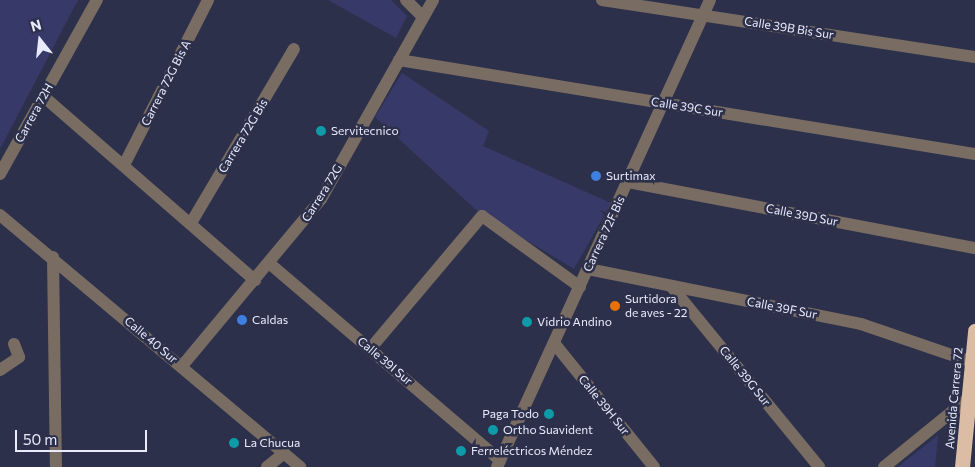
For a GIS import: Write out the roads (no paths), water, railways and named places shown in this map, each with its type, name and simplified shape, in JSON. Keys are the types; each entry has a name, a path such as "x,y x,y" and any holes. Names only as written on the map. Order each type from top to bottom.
{"highway":[{"name":"Avenida Carrera 72","path":"962,467 975,331"}],"street":[{"name":"Carrera 72H","path":"0,174 96,0"},
{"name":"Carrera 72G Bis A","path":"124,165 208,0"},
{"path":"406,0 423,17"},
{"name":"Carrera 72G","path":"182,366 320,199 433,0"},
{"name":"Calle 39B Bis Sur","path":"602,0 975,57"},
{"name":"Carrera 72F Bis","path":"498,463 663,103 705,16 710,0"},
{"name":"Carrera 72G Bis","path":"191,224 294,49"},
{"name":"Calle 39C Sur","path":"399,60 975,154"},
{"path":"43,96 255,280"},
{"name":"Calle 39D Sur","path":"628,182 975,248"},
{"name":"Calle 40 Sur","path":"0,215 53,257 300,467"},
{"path":"370,349 482,216 580,287"},
{"path":"53,257 56,467"},
{"name":"Calle 39I Sur","path":"269,263 370,349 498,463"},
{"name":"Calle 39F Sur","path":"588,269 861,324 972,362"},
{"name":"Calle 39G Sur","path":"671,286 819,467"},
{"name":"Calle 39H Sur","path":"554,343 654,467"},
{"path":"0,370 19,357 14,344"},
{"path":"884,467 969,398"},
{"path":"267,467 284,453"}],"place":[{"name":"Servitecnico","path":"321,131"},
{"name":"Surtimax","path":"596,176"},
{"name":"Surtidora de aves - 22","path":"615,306"},
{"name":"Caldas","path":"242,320"},
{"name":"Vidrio Andino","path":"527,322"},
{"name":"Paga Todo","path":"549,414"},
{"name":"Ortho Suavident","path":"493,430"},
{"name":"La Chucua","path":"234,443"},
{"name":"Ferreléctricos Méndez","path":"461,451"}]}
